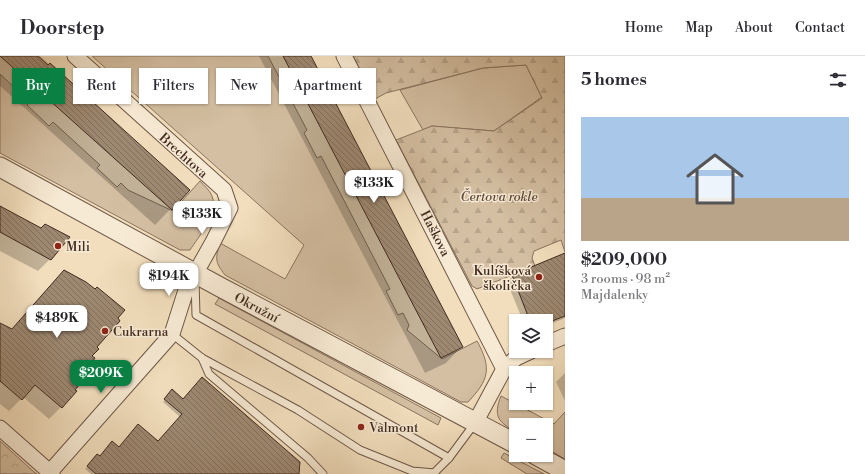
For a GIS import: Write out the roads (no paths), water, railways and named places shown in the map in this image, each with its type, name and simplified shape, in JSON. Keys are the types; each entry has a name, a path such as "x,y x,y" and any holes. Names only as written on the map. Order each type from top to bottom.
{"street":[{"name":"Brechtova","path":"75,56 224,190 230,208 196,274 186,290 172,334"},
{"name":"Haškova","path":"344,56 504,369"},
{"name":"Okružní","path":"0,166 196,274 509,440"},
{"path":"0,428 51,473 172,334"},
{"path":"553,341 565,336"},
{"path":"475,423 504,369 516,358"},
{"path":"549,462 565,471"}],"lane":[{"path":"196,274 194,294 196,315 449,458"},
{"path":"172,334 202,358 298,410 360,450 412,471 434,473 449,458 475,423"},
{"path":"202,358 209,374 308,458 323,474"}],"place":[{"name":"Mili","path":"58,246"},
{"name":"Kulíšková školička","path":"539,277"},
{"name":"Cukrarna","path":"105,331"},
{"name":"Valmont","path":"361,427"}],"park label":[{"name":"Čertova rokle","path":"499,196"}]}
